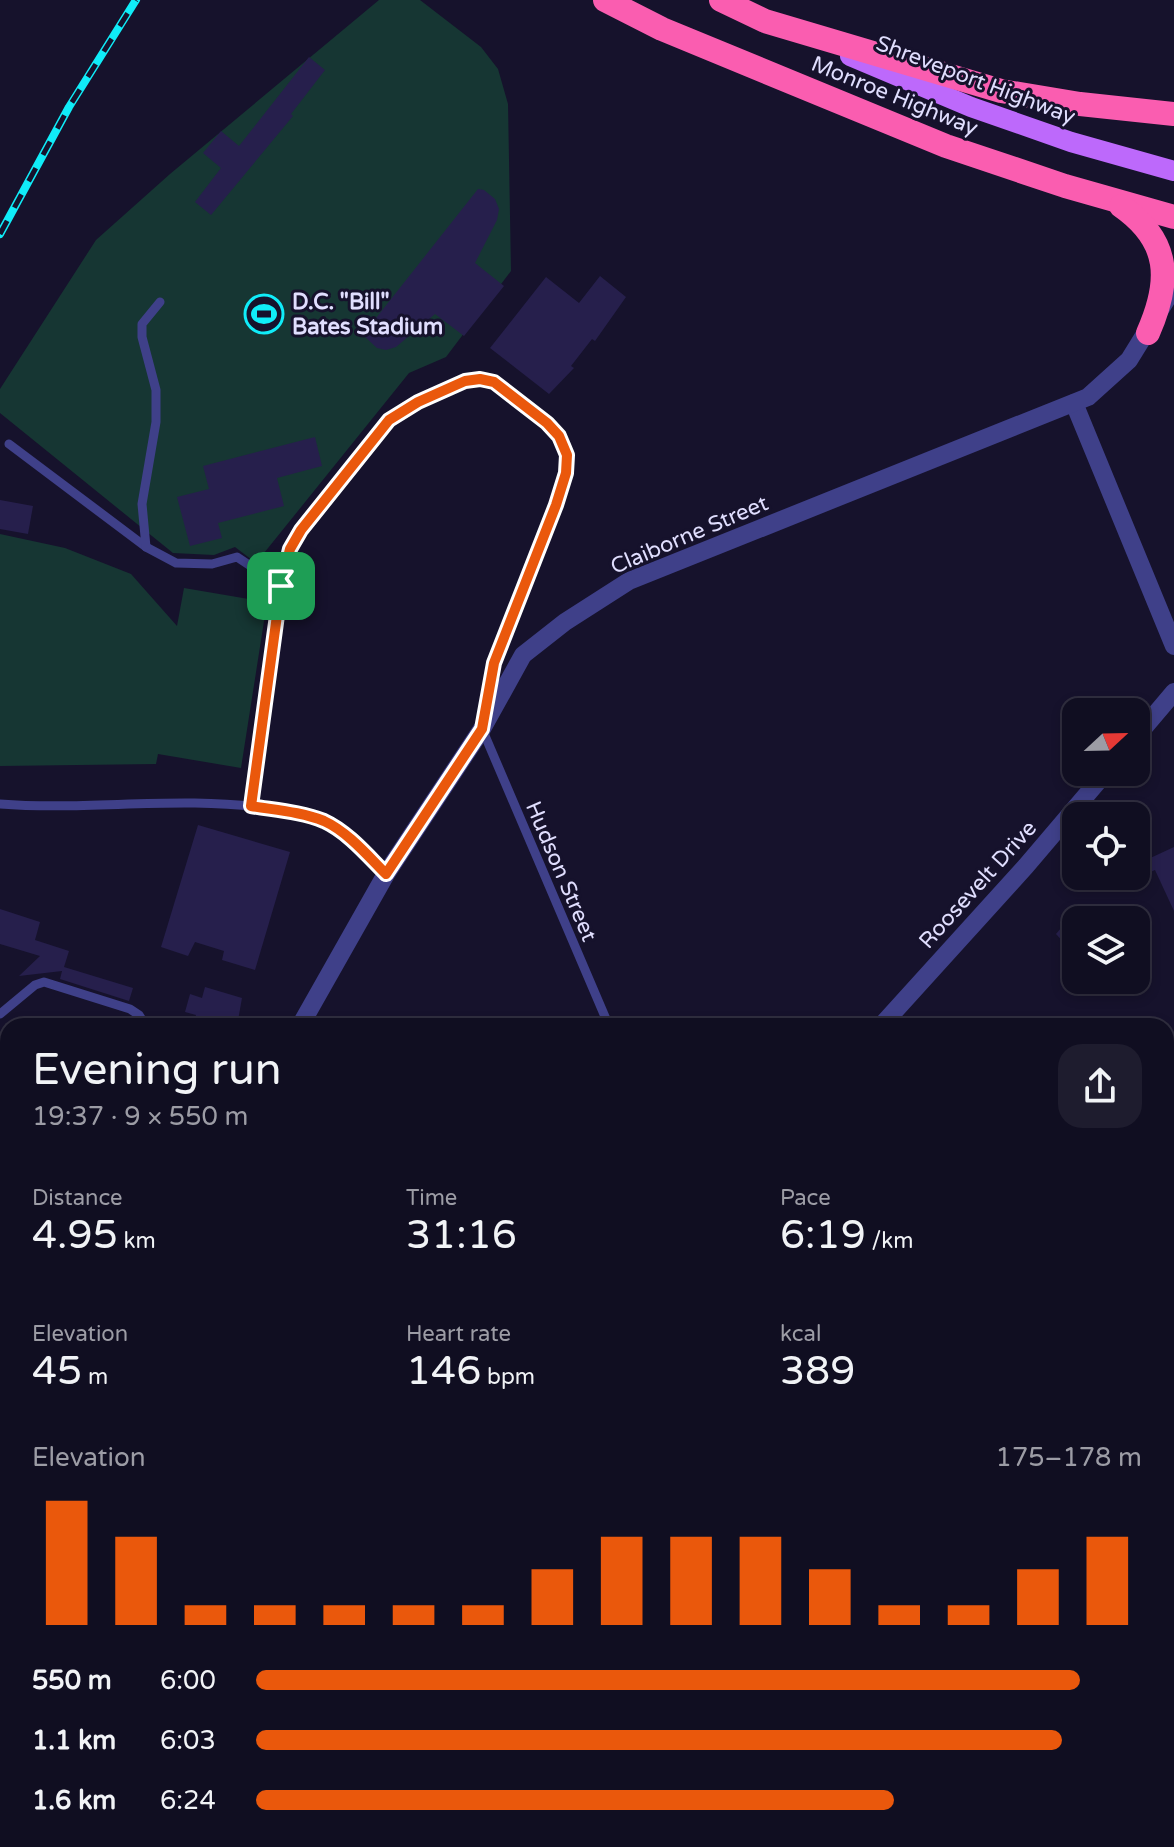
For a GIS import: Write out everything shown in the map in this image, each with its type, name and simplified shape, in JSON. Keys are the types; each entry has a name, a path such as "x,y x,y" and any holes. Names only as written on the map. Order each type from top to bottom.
{"highway":[{"name":"Monroe Highway","path":"605,0 662,29 946,146 1174,217"},
{"name":"Monroe Highway","path":"721,0 765,21 1001,91 1080,104 1174,114"},
{"path":"1105,198 1134,215 1153,238 1163,262 1162,292 1143,340"}],"main road":[{"name":"Shreveport Highway","path":"765,21 985,112 1071,142 1174,171"}],"street":[{"name":"Claiborne Street","path":"305,1018 386,874 482,729 523,655 565,622 629,581 1074,403 1102,387 1143,340 1174,287"},
{"name":"Claiborne Street","path":"1143,340 1157,332 1174,312"},
{"path":"1074,403 1174,646"},
{"path":"1150,720 1174,692"},
{"name":"Roosevelt Drive","path":"888,1018 1094,786"}],"lane":[{"path":"146,547 142,504 151,455 156,390 142,337 142,324 160,302"},
{"path":"251,806 281,586 290,549 301,530 389,420 413,404 465,381 480,379 494,382 547,423 559,436 567,455 556,505 494,663 482,729"},
{"path":"9,444 146,547 176,563 212,564 237,557 281,586"},
{"name":"Hudson Street","path":"482,729 606,1018"},
{"path":"0,804 99,806 230,803 294,813 325,822 345,835 386,874"},
{"path":"0,1014 35,985 44,982 130,1009 141,1018"}],"green space":[{"name":"D.C. \"Bill\" Bates Stadium","path":"379,0 420,0 481,47 498,69 508,104 511,271 446,357 409,373 256,563 235,547 214,555 173,553 0,413 0,389 96,240 170,174"},
{"path":"0,534 65,548 131,574 177,626 184,588 267,602 241,768 158,754 156,764 0,766"}],"building":[{"path":"309,57 325,70 291,114 293,116 211,215 195,202 221,168 203,153 221,131 239,146"},
{"path":"478,189 495,199 499,209 497,220 475,263 504,286 464,336 435,314 396,347 386,350 377,348 364,336 365,332"},
{"path":"600,276 626,297 595,341 592,339 571,366 574,368 549,394 490,348 546,277 579,303"},
{"path":"315,437 322,466 277,478 284,506 218,523 222,538 190,546 177,497 209,489 203,466"},
{"path":"0,500 33,506 28,534 0,529"},
{"path":"198,825 290,852 255,970 222,960 224,951 195,942 188,956 161,947"},
{"path":"1174,847 1174,911 1155,870 1150,872 1150,858"},
{"path":"0,909 40,922 35,940 69,951 64,967 133,988 129,1001 60,979 62,971 19,976 40,956 0,944"},
{"path":"1062,924 1062,941 1056,934"},
{"path":"205,987 242,998 238,1018 195,1018 196,1015 185,1012 190,994 202,998"}],"railway":[{"path":"0,234 69,107 136,0"}],"place":[{"name":"D.C. \"Bill\" Bates Stadium","path":"264,314"}],"route":[{"path":"480,379 494,382 559,436 567,455 566,473 494,663 482,729 386,874 345,835 325,822 251,806 281,586 290,549 301,530 389,420 413,404 465,381 480,379"}]}
